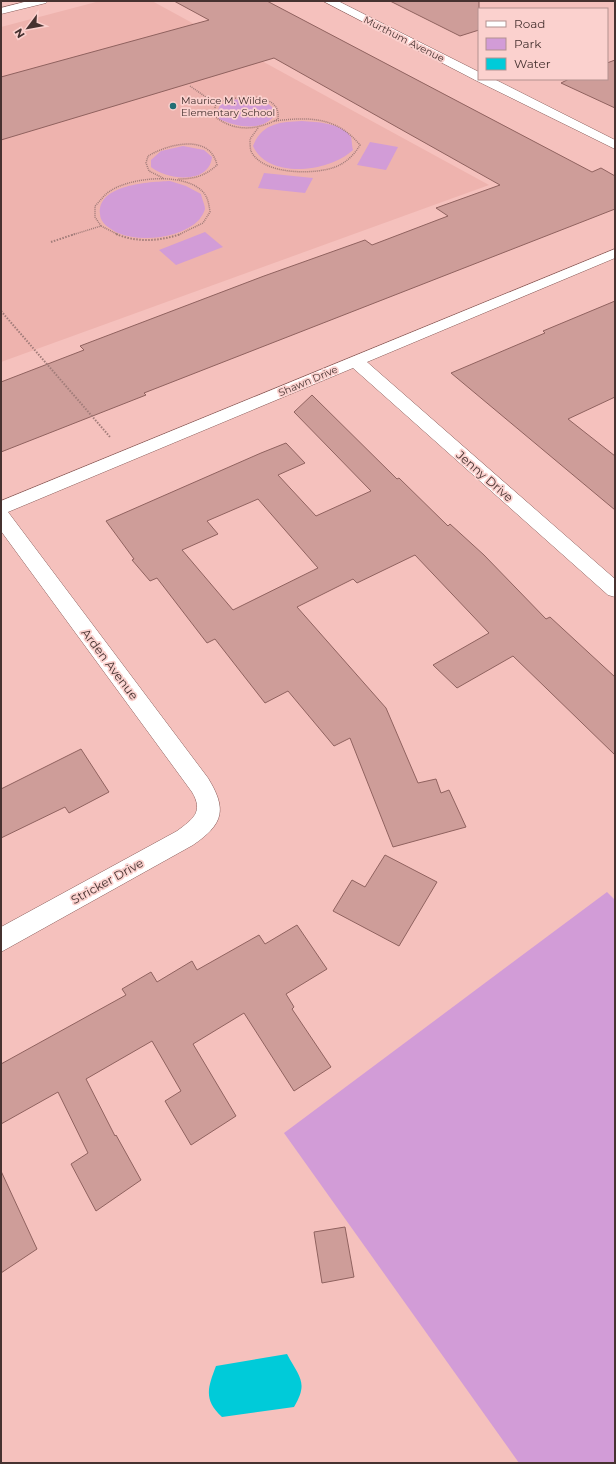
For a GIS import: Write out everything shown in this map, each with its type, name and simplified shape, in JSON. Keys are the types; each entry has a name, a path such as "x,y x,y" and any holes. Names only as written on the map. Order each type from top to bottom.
{"street":[{"path":"1,11 42,1"},
{"name":"Murthum Avenue","path":"329,1 478,76"},
{"path":"486,80 615,145"},
{"name":"Shawn Drive","path":"1,508 615,253"},
{"name":"Jenny Drive","path":"355,362 615,590"},
{"name":"Arden Avenue","path":"1,517 200,785 209,802 207,815"},
{"name":"Stricker Drive","path":"1,940 185,838 200,827 207,815"}],"path":[{"path":"190,86 216,104"},
{"path":"249,96 274,104 279,112 278,119 274,121 258,128 240,129 221,124 213,115 216,104 220,101 249,96"},
{"path":"258,128 250,139 251,151 258,160 274,168 293,171 309,171 333,168 355,154 360,145 353,135 341,126 327,121 307,119 274,121"},
{"path":"167,179 149,171 146,163 148,156 159,149 173,144 190,144 208,150 213,153 217,159 217,165 210,172 187,180 174,179 141,180 112,189 95,206 95,218 101,226 110,233 130,239 155,241 182,235 203,223 210,212 208,201 202,191 190,184 174,179"},
{"path":"51,242 101,226"},
{"path":"1,311 110,437"}],"shaded area":[{"name":"Maurice M. Wilde Elementary School","path":"100,1 152,1 489,185 1,362 1,27"}],"green space":[{"path":"248,98 261,100 271,106 276,113 265,124 257,126 242,126 219,119 217,113 220,105 232,100"},
{"path":"302,121 329,124 342,129 351,137 353,150 343,158 330,163 300,169 285,168 272,164 261,157 253,146 257,138 267,128 279,123"},
{"path":"370,142 398,147 386,170 357,165"},
{"path":"183,146 204,150 212,157 209,166 203,172 196,176 177,177 167,175 151,167 151,160 161,151"},
{"path":"264,173 313,178 305,193 258,188"},
{"path":"170,181 186,186 201,194 205,206 199,220 182,231 172,235 160,237 138,238 118,233 109,228 100,217 101,204 107,196 116,191 138,184"},
{"path":"205,232 223,247 176,265 159,250"},
{"path":"607,892 615,900 615,1463 519,1463 284,1133"}],"water":[{"path":"287,1354 301,1380 302,1385 294,1407 222,1417 216,1411 210,1399 209,1387 216,1366"}],"building":[{"path":"174,1 267,1 592,172 601,168 615,176 615,209 144,393 146,395 1,452 1,382 84,350 80,346 264,276 365,240 372,245 448,216 436,208 500,185 274,58 1,140 1,77 209,20"},
{"path":"390,1 479,1 478,30 460,36"},
{"path":"615,60 615,108 561,83 567,80 608,80 608,63"},
{"path":"615,301 615,397 568,419 615,456 615,510 451,373 545,333 543,331"},
{"path":"312,395 397,479 399,478 448,526 450,524 484,555 546,619 550,617 615,677 615,755 513,656 457,688 433,665 489,633 415,555 357,583 353,579 297,607 386,708 418,783 436,779 441,793 449,790 466,827 393,847 350,738 334,746 288,691 265,703 215,639 207,643 157,578 150,581 132,560 134,559 106,521 286,443 305,463 278,475 316,516 371,491 294,412","holes":["258,499 318,568 233,610 182,550 218,534 207,521"]},
{"path":"81,749 109,792 69,813 65,807 1,838 1,789"},
{"path":"385,855 437,882 399,946 333,911 352,880 365,887"},
{"path":"297,925 327,969 286,994 294,1007 292,1009 331,1067 294,1091 244,1013 193,1044 236,1116 191,1145 165,1101 181,1091 152,1041 86,1079 115,1136 116,1135 141,1180 96,1211 71,1164 88,1153 58,1092 1,1124 1,1064 126,995 122,989 151,972 157,982 192,961 197,970 259,935 265,944"},
{"path":"1,1171 37,1249 1,1273"},
{"path":"345,1227 354,1277 322,1283 314,1232"}],"place":[{"name":"Maurice M. Wilde Elementary School","path":"173,106"}]}
